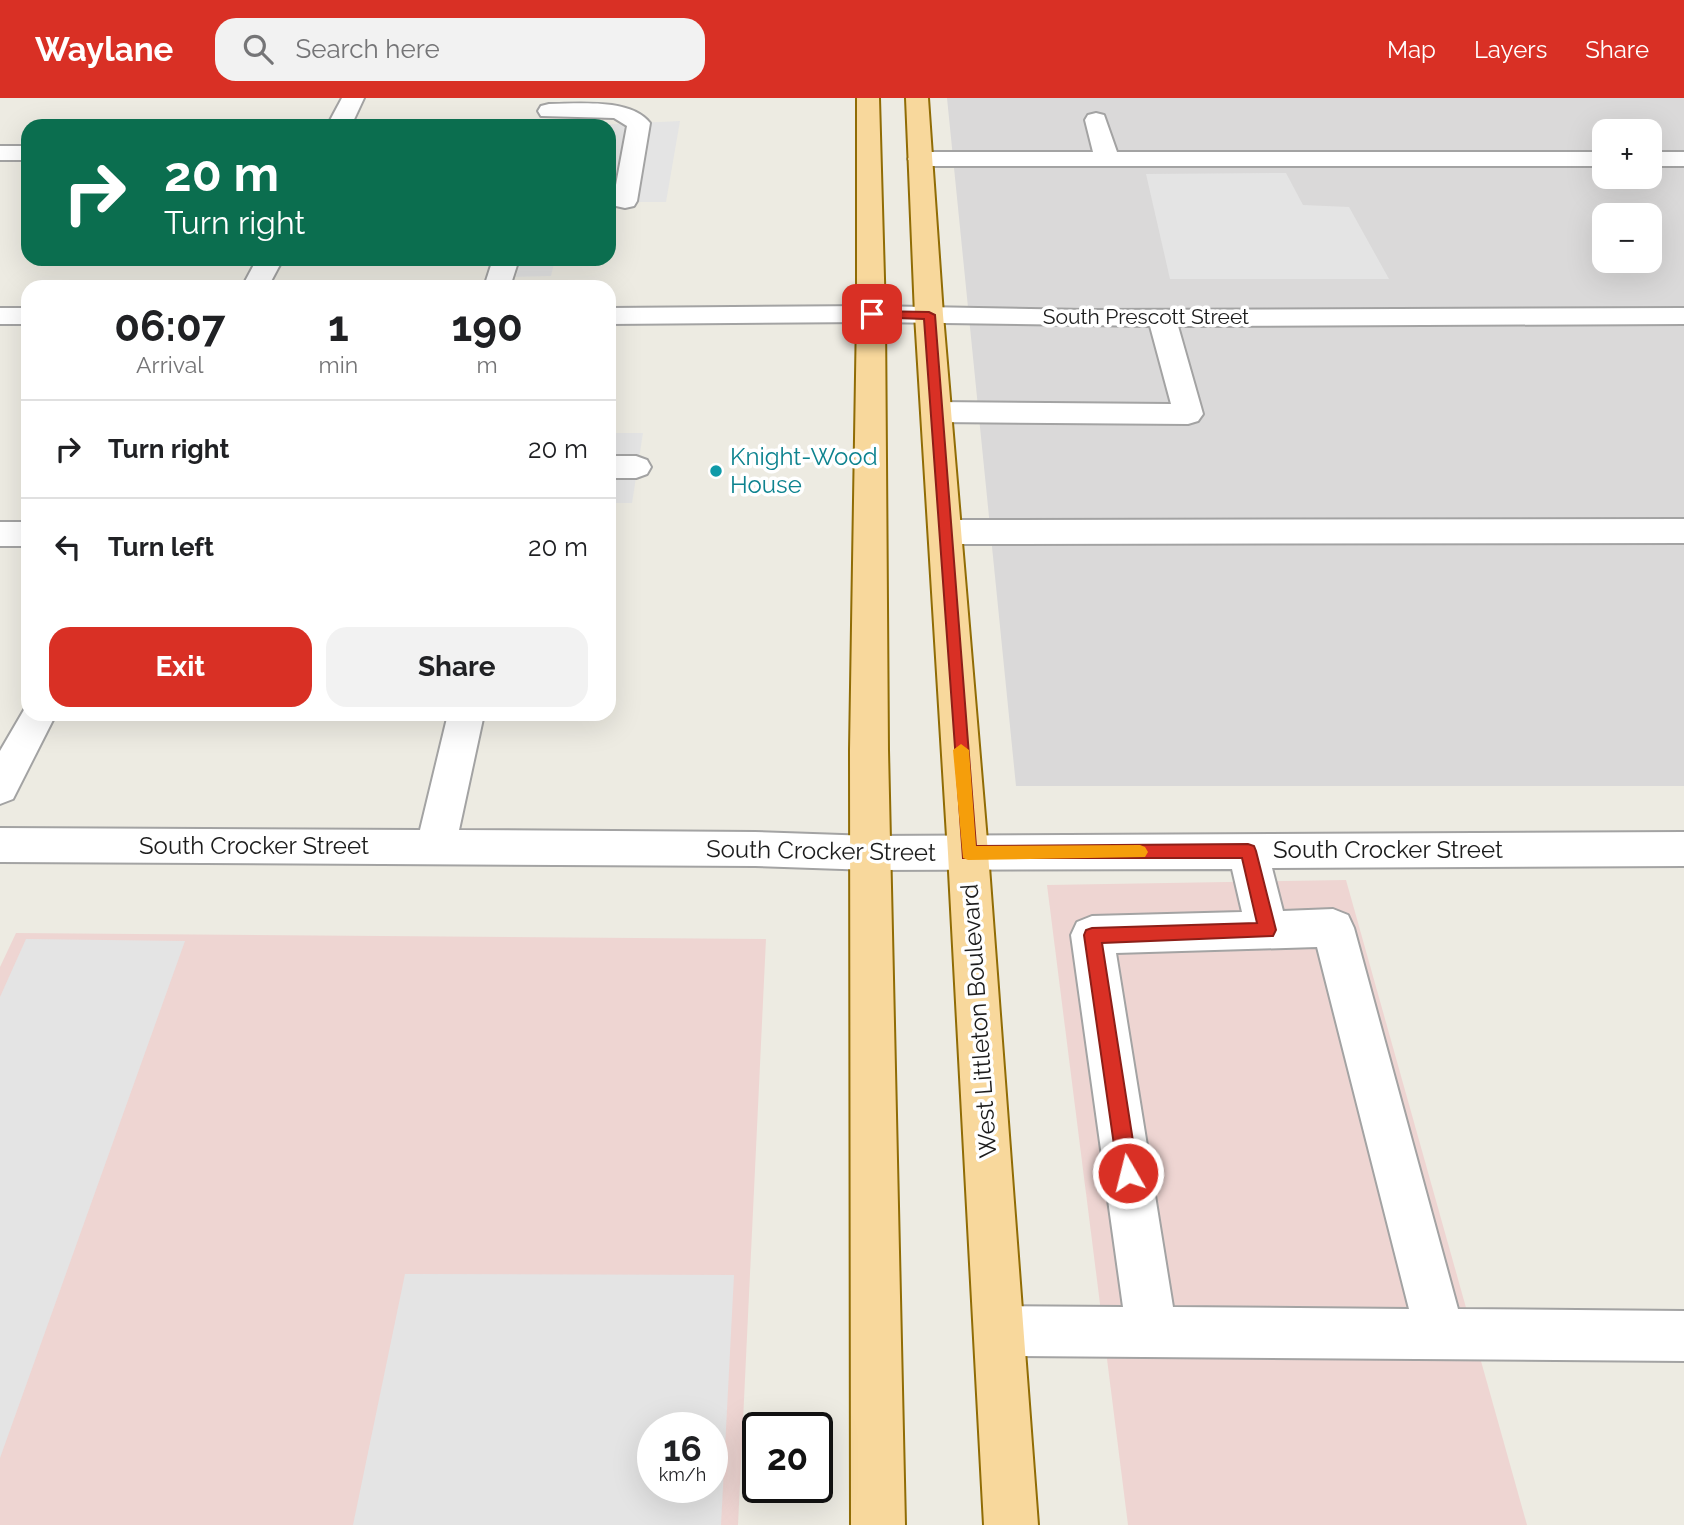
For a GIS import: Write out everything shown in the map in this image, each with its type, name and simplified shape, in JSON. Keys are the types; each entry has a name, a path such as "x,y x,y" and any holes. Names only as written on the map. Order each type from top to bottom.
{"main road":[{"path":"868,98 872,314 868,600 878,1525"},
{"name":"West Littleton Boulevard","path":"917,98 929,315 968,853 1011,1525"}],"street":[{"path":"342,119 353,98"},
{"path":"549,112 619,111 639,123 625,201"},
{"path":"1096,120 1107,159"},
{"path":"0,153 21,153"},
{"path":"920,159 1592,159"},
{"path":"1662,159 1684,159"},
{"path":"0,316 21,316"},
{"name":"South Prescott Street","path":"616,316 1684,316"},
{"path":"936,412 1188,414 1162,318"},
{"path":"945,532 1684,531"},
{"path":"0,534 21,534"},
{"path":"0,788 34,721"},
{"path":"436,847 464,721"},
{"name":"South Crocker Street","path":"0,845 755,849 871,853 1684,849"},
{"path":"1248,851 1267,930"},
{"path":"1152,1332 1092,935 1333,928 1440,1334"},
{"path":"999,1331 1684,1336"}],"shaded area":[{"path":"947,98 1684,98 1684,786 1016,786"},
{"path":"680,121 666,202 616,202 616,124"},
{"path":"1286,173 1303,205 1349,207 1389,279 1170,279 1146,174"},
{"path":"518,266 553,266 551,276 516,277"},
{"path":"616,433 643,433 632,503 616,503"},
{"path":"1346,880 1527,1525 1128,1525 1047,885"},
{"path":"16,933 766,939 738,1525 0,1525 0,967"},
{"path":"26,939 185,941 0,1458 0,997"},
{"path":"405,1274 734,1275 727,1412 637,1412 637,1503 722,1503 721,1525 353,1525"}],"slow traffic":[{"path":"961,750 968,853 1140,852"}],"place":[{"name":"Knight-Wood House","path":"716,471"}],"route":[{"path":"872,314 929,315 968,853 1248,851 1267,930 1092,935 1128,1173"}]}
